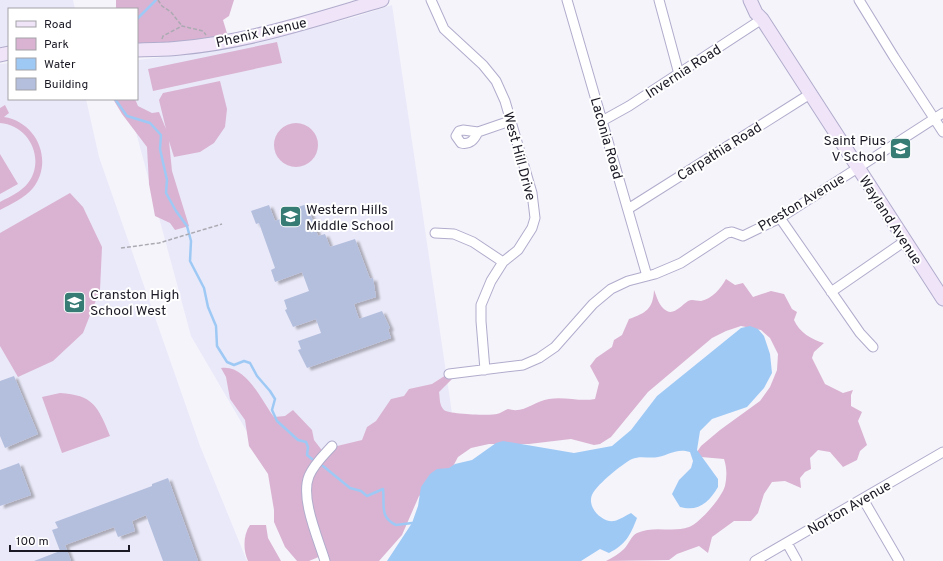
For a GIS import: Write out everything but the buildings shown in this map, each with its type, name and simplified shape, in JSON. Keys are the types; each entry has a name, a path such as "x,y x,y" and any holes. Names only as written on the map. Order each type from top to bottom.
{"main road":[{"name":"Phenix Avenue","path":"138,50 180,48 212,43 319,19 382,0"},
{"name":"Wayland Avenue","path":"750,0 756,13 762,18"},
{"name":"Wayland Avenue","path":"756,0 762,18 857,168 943,299"}],"street":[{"name":"West Hill Drive","path":"431,0 444,29 483,65 496,81 505,101 532,193 535,218 532,228 518,250 503,262 491,281 481,305 481,335 485,370"},
{"name":"Laconia Road","path":"567,0 647,276"},
{"path":"659,0 679,74"},
{"path":"859,0 943,132"},
{"name":"Invernia Road","path":"602,121 679,74 762,18"},
{"name":"Carpathia Road","path":"628,209 810,94"},
{"name":"Preston Avenue","path":"448,374 523,365 539,358 555,347 593,304 611,289 628,281 647,276 680,263 727,233 732,232 743,236 780,218 943,114"},
{"path":"478,132 510,121"},
{"path":"780,218 831,292 873,347"},
{"path":"435,233 454,234 474,242 503,262"},
{"path":"831,292 905,241"},
{"path":"325,561 307,494 310,474 332,446"},
{"name":"Norton Avenue","path":"755,561 863,499 941,457"},
{"path":"863,499 899,561"},
{"path":"787,543 797,561"}],"path":[{"path":"158,0 162,6 171,12 182,26 203,31 212,43"},
{"path":"157,49 163,36 182,26"},
{"path":"121,248 159,243 222,224"}],"shaded area":[{"path":"0,0 73,0 75,8 8,8 8,53 0,54"},
{"name":"Western Hills Middle School","path":"392,5 458,454 369,489 257,449 191,336 127,100 138,100 138,60 189,54 257,42 355,17"},
{"name":"Cranston High School West","path":"8,63 8,100 86,100 99,157 200,446 247,561 0,561 0,64"}],"green space":[{"path":"116,0 234,0 229,16 223,20 229,40 138,51 138,8 116,8"},
{"path":"277,42 282,63 153,91 148,69"},
{"path":"220,81 227,109 225,127 214,143 200,152 174,157 169,141 172,171 189,226 175,230 170,223 155,216 149,184 147,147 122,114 114,100 135,100 138,106 152,113 159,112 166,129 159,100 163,93"},
{"path":"5,105 9,113 4,117 16,120 25,126 39,144 42,155 42,166 39,177 30,192 0,210 0,202 18,192 28,183 33,174 35,164 35,154 32,145 26,137 19,130 10,125 0,123 0,108"},
{"path":"292,123 300,123 305,124 312,129 317,136 317,154 312,161 305,166 292,167 284,164 277,157 274,149 274,141 277,133 284,126"},
{"path":"0,154 18,184 0,194"},
{"path":"70,193 83,207 102,247 100,290 83,333 53,361 18,377 0,346 0,233"},
{"path":"726,279 735,285 743,283 753,297 771,291 784,294 792,309 797,312 794,320 799,328 811,338 824,343 814,352 812,358 825,384 843,393 853,390 851,395 851,406 862,412 858,421 867,445 860,451 857,460 843,467 830,452 818,450 810,458 811,469 805,472 800,478 801,488 785,481 772,482 764,494 758,513 751,521 734,521 712,537 708,553 699,546 677,554 669,560 606,561 622,551 637,533 656,529 683,529 694,525 710,509 723,491 726,476 724,459 701,457 697,452 701,446 720,430 760,401 770,387 777,370 778,354 770,338 761,330 741,326 712,338 648,392 611,437 600,444 594,445 571,439 529,444 489,444 471,448 458,457 443,485 419,496 402,535 379,561 323,561 321,556 309,561 297,561 285,547 274,522 274,510 268,474 249,446 245,420 230,399 226,377 221,368 230,368 245,377 274,417 285,416 293,410 312,430 314,440 324,453 333,447 362,440 367,427 376,421 391,399 404,396 409,389 432,384 446,375 453,378 439,392 440,401 444,410 453,413 493,415 508,409 524,409 544,400 555,398 584,400 595,399 599,383 590,366 596,358 612,347 614,340 622,335 629,319 640,315 648,309 652,302 654,290 662,307 667,311 672,312 690,300 701,301 709,298 719,289"},
{"path":"60,393 80,396 93,404 102,417 110,436 62,453 42,397"},
{"path":"250,525 266,525 268,538 281,561 248,561 244,543 246,533"}],"water":[{"path":"750,326 758,329 764,336 770,354 772,373 764,388 747,407 712,419 700,431 697,450 718,479 718,487 711,497 703,504 693,508 680,507 672,494 679,480 691,468 693,461 690,452 678,451 658,457 635,458 622,465 605,480 596,489 591,498 591,503 596,513 609,521 618,520 631,513 637,518 627,539 620,546 609,553 600,549 581,561 387,561 412,523 418,506 421,487 430,474 437,469 449,468 455,464 472,460 496,443 503,441 574,453 612,446 631,430 657,396 741,328"}],"waterway":[{"path":"138,18 156,0"},
{"path":"116,100 127,116 150,123 161,135 160,149 167,180 166,193 176,211 187,226 191,241 190,261 204,288 208,307 216,326 217,346 227,362 234,365 244,361 250,363 257,376 275,399 272,410 277,421 298,440 306,442 308,447 307,455 312,459"},
{"path":"323,466 350,488 361,491 367,496 383,489 384,510 387,518 396,525 412,523"}],"place":[{"name":"Saint Pius V School","path":"901,148"},
{"name":"Western Hills Middle School","path":"291,217"},
{"name":"Cranston High School West","path":"75,302"}]}
